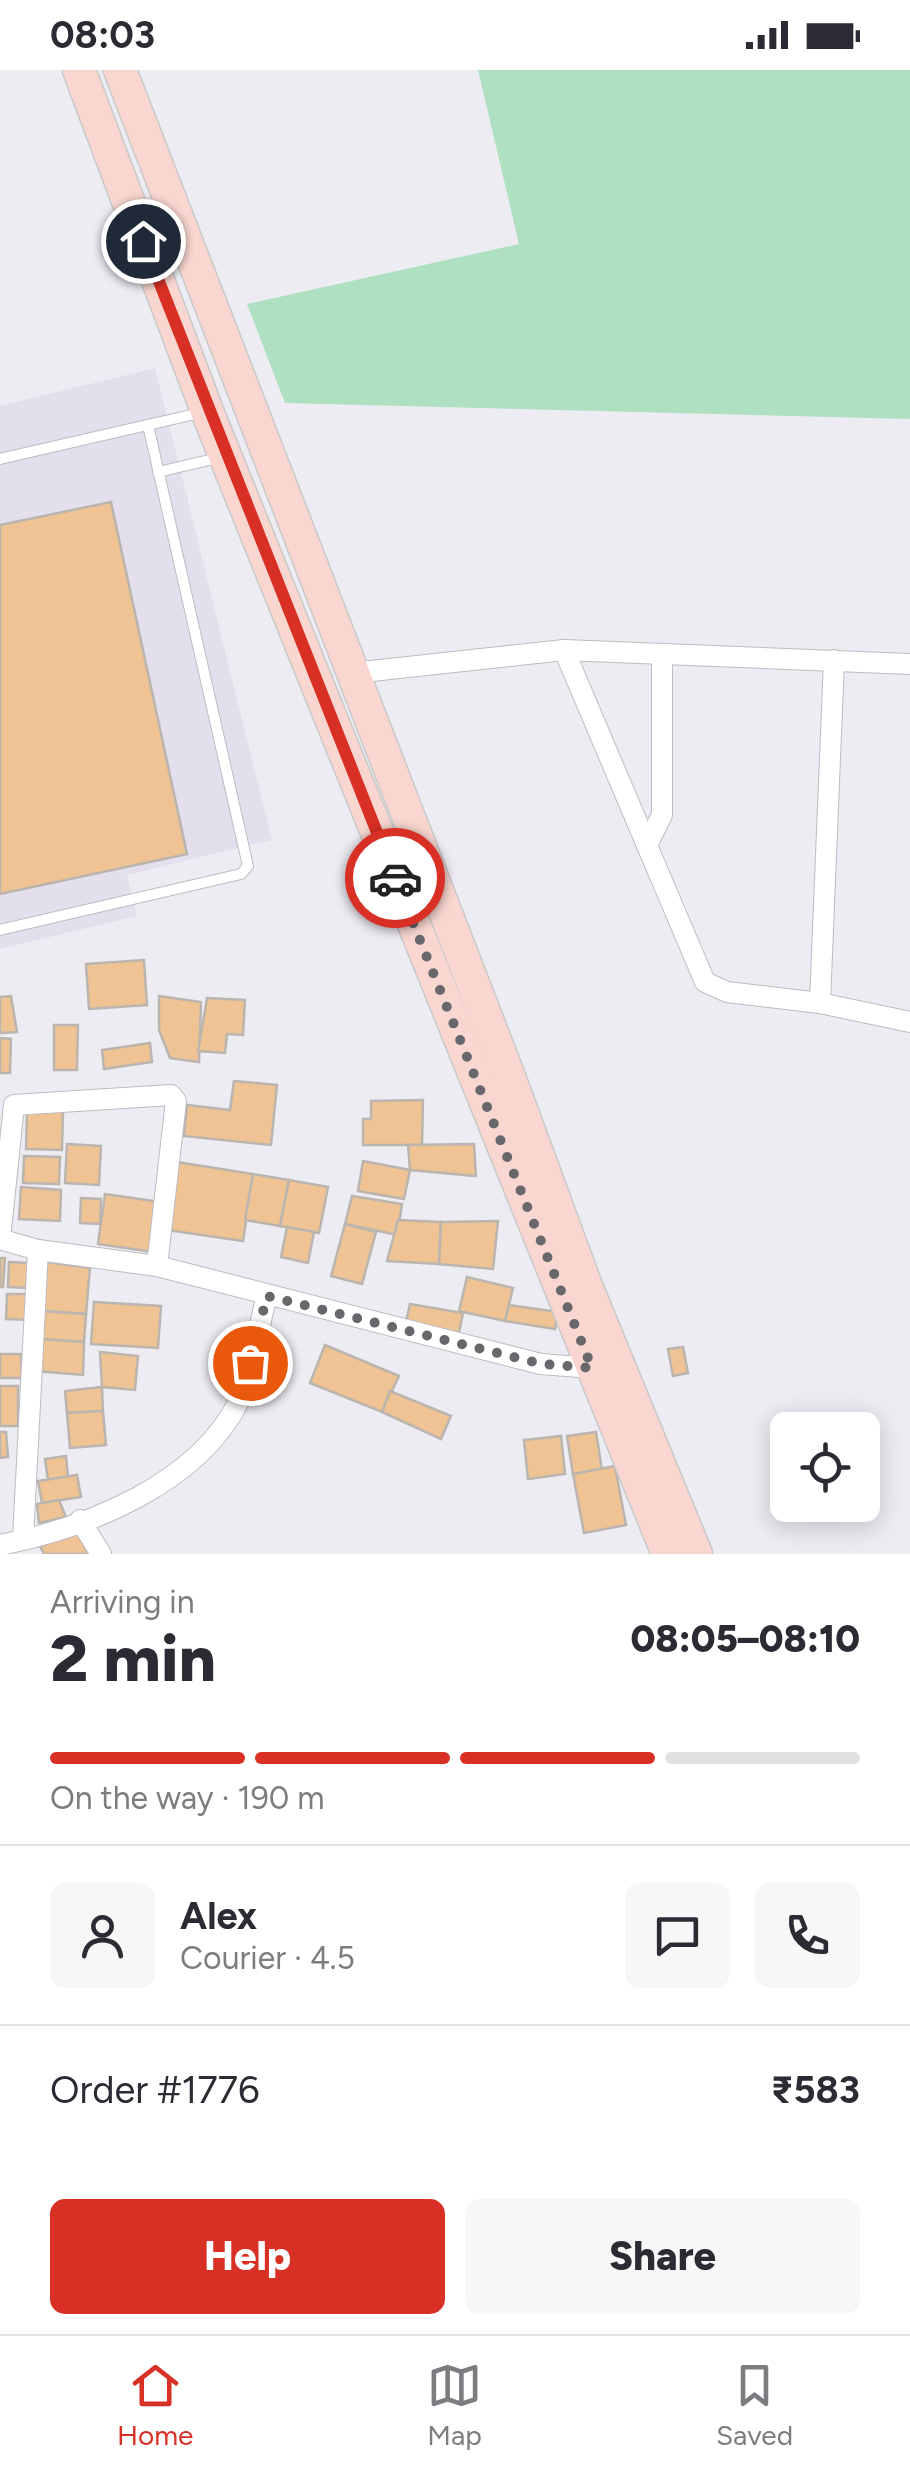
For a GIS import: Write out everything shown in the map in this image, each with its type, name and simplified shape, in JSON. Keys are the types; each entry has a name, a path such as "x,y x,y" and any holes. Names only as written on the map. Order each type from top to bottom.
{"main road":[{"path":"78,70 208,411 478,1092 668,1554"},
{"path":"120,70 586,1286 696,1554"}],"street":[{"path":"564,650 697,972 709,986 910,1022"},
{"path":"353,672 564,650 910,664"},
{"path":"647,845 662,815 662,656"},
{"path":"820,1003 834,660"},
{"path":"157,1266 176,1101 172,1095 7,1105 0,1239 38,1250 157,1266 542,1364 592,1368"},
{"path":"23,1539 38,1250"},
{"path":"0,1545 80,1520 164,1482 213,1444 240,1399 267,1296"},
{"path":"80,1520 101,1554"}],"lane":[{"path":"0,458 208,411"},
{"path":"0,930 241,874 248,866 148,425"},
{"path":"158,472 228,456"}],"shaded area":[{"path":"155,368 272,840 127,875 137,916 0,949 0,406"}],"green space":[{"path":"478,70 910,70 910,419 285,403 247,304 519,244"}],"building":[{"path":"111,502 187,854 0,894 0,525"},
{"path":"144,960 147,1005 89,1009 86,964"},
{"path":"11,996 17,1032 0,1033 0,997"},
{"path":"159,996 201,1002 199,1062 170,1058 159,1030"},
{"path":"207,998 245,1000 243,1035 227,1034 225,1053 198,1051"},
{"path":"54,1025 78,1025 77,1070 54,1070"},
{"path":"0,1038 11,1039 10,1073 0,1073"},
{"path":"150,1043 152,1062 104,1069 102,1050"},
{"path":"234,1081 277,1085 271,1145 184,1136 187,1105 230,1110"},
{"path":"423,1100 422,1145 363,1145 363,1119 371,1119 371,1101"},
{"path":"27,1110 63,1111 62,1150 26,1149"},
{"path":"67,1144 101,1146 99,1185 65,1183"},
{"path":"474,1144 476,1176 410,1170 408,1145"},
{"path":"24,1156 60,1157 59,1184 23,1183"},
{"path":"363,1161 410,1170 404,1199 358,1191"},
{"path":"177,1162 253,1174 243,1241 167,1230"},
{"path":"253,1174 289,1180 280,1226 245,1220"},
{"path":"289,1180 328,1187 319,1233 280,1226"},
{"path":"21,1187 61,1190 60,1221 19,1219"},
{"path":"105,1194 161,1202 153,1252 98,1244"},
{"path":"352,1196 402,1204 397,1235 345,1224"},
{"path":"81,1198 101,1199 100,1224 80,1223"},
{"path":"398,1220 441,1222 439,1264 387,1261"},
{"path":"498,1221 493,1269 439,1264 441,1222"},
{"path":"345,1224 376,1232 362,1284 331,1276"},
{"path":"287,1227 314,1232 308,1263 281,1257"},
{"path":"0,1258 5,1258 3,1287 0,1287"},
{"path":"9,1262 30,1263 29,1288 8,1287"},
{"path":"47,1262 90,1268 86,1314 41,1311"},
{"path":"467,1277 513,1288 505,1321 459,1311"},
{"path":"7,1294 29,1294 29,1320 6,1319"},
{"path":"94,1302 161,1306 158,1348 91,1344"},
{"path":"410,1304 463,1313 459,1333 406,1322"},
{"path":"509,1305 558,1312 555,1329 505,1321"},
{"path":"41,1311 86,1314 84,1342 39,1339"},
{"path":"39,1339 84,1342 83,1375 36,1371"},
{"path":"325,1345 399,1376 382,1412 310,1383"},
{"path":"683,1347 688,1373 673,1376 668,1349"},
{"path":"100,1352 138,1356 135,1390 102,1387"},
{"path":"0,1354 21,1354 22,1378 0,1378"},
{"path":"0,1386 18,1386 18,1426 0,1426"},
{"path":"102,1387 103,1411 67,1413 65,1391"},
{"path":"390,1391 451,1416 441,1439 382,1412"},
{"path":"103,1411 106,1445 70,1448 67,1413"},
{"path":"0,1432 6,1432 8,1457 0,1458"},
{"path":"596,1432 602,1470 573,1474 567,1436"},
{"path":"561,1436 565,1474 528,1479 524,1440"},
{"path":"66,1456 68,1477 48,1480 45,1459"},
{"path":"615,1466 626,1525 584,1533 573,1474"},
{"path":"77,1475 81,1497 42,1503 38,1481"},
{"path":"59,1500 66,1517 39,1523 37,1504"},
{"path":"79,1533 88,1554 44,1554 40,1546"}],"way so far":[{"path":"250,1363 267,1296 542,1364 592,1368 395,878"}],"route":[{"path":"143,241 395,878"}]}
